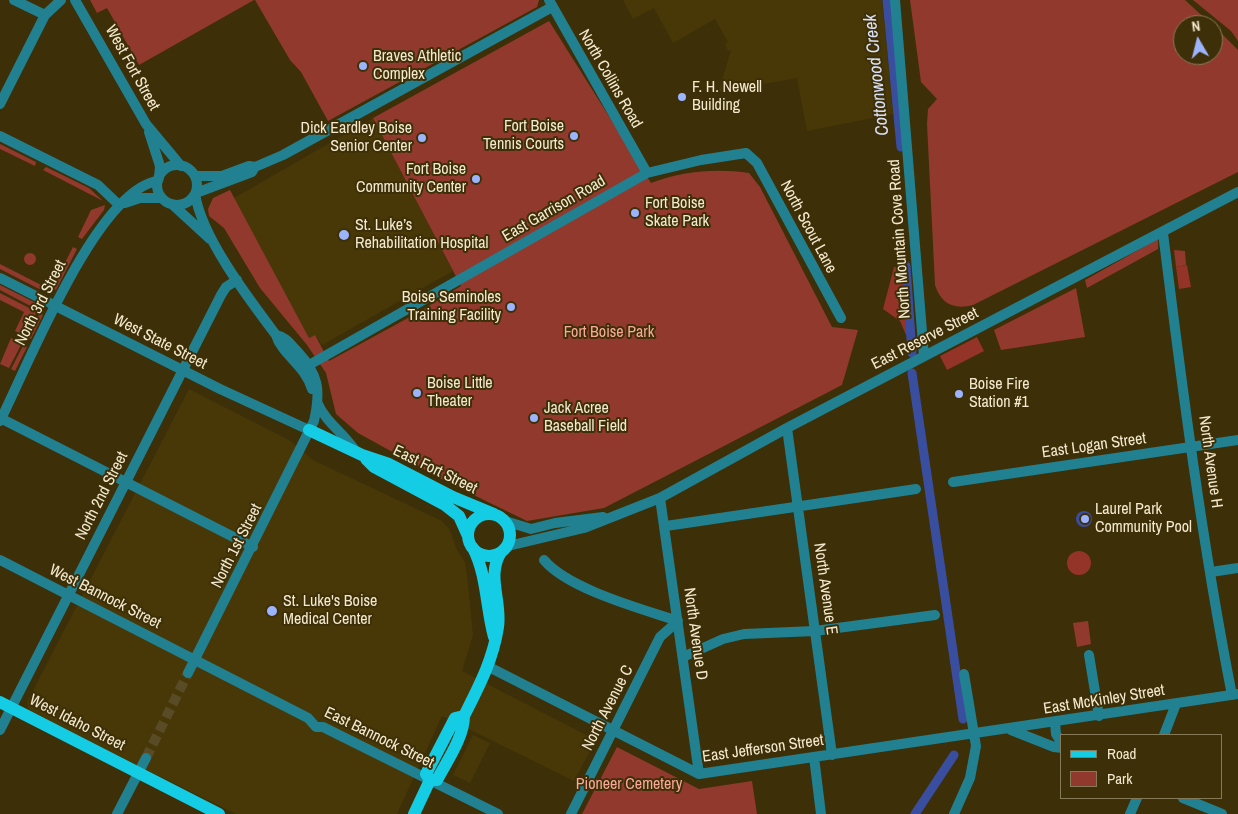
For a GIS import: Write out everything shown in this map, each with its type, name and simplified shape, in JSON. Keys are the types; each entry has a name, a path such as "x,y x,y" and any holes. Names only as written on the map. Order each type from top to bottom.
{"main road":[{"name":"East Fort Street","path":"309,430 359,453 390,464 453,498 500,517"},
{"name":"East Fort Street","path":"359,453 374,467 445,505 459,516 480,562 495,641"},
{"path":"488,513 500,517 511,533 504,549 490,556 478,552 471,542 469,530 476,518 488,513"},
{"name":"East Fort Street","path":"430,780 437,780 464,727 464,716 489,667 499,621 494,582 495,566 504,549"},
{"name":"West Idaho Street","path":"6,705 219,814"},
{"path":"414,814 430,780"}],"street":[{"path":"14,0 45,15"},
{"path":"0,104 45,15 61,0"},
{"name":"West Fort Street","path":"75,0 146,124 158,157 159,179"},
{"name":"North Mountain Cove Road","path":"895,0 924,356"},
{"path":"173,205 184,204 195,193 252,172 255,167 308,142 550,4"},
{"name":"North Collins Road","path":"550,4 647,173"},
{"name":"West Fort Street","path":"146,124 181,166"},
{"path":"0,136 98,185 119,206 140,198 162,198 173,205 216,245"},
{"name":"East Garrison Road","path":"309,365 647,173 701,160 746,153"},
{"name":"North Scout Lane","path":"746,153 757,163 840,318"},
{"path":"162,198 158,188 159,179 168,168 181,166 187,168 195,176 222,176 249,166 255,167"},
{"path":"195,176 195,193 199,212 216,245 237,280 276,335 278,343 303,369 318,405 330,425 349,440 359,453"},
{"name":"North 3rd Street","path":"0,419 85,250 119,206 132,194 159,179"},
{"name":"East Reserve Street","path":"504,549 584,528 660,498 787,428 1238,192"},
{"name":"North Avenue H","path":"1163,232 1211,572 1235,695"},
{"name":"West State Street","path":"0,278 182,370 309,430"},
{"name":"North 2nd Street","path":"0,730 6,705 68,595 221,294 226,287 237,280"},
{"path":"276,335 283,337 309,365 316,381 318,405 314,421 309,430"},
{"path":"0,419 253,547"},
{"name":"North Avenue E","path":"787,428 832,755"},
{"name":"North 1st Street","path":"188,673 253,547 309,430"},
{"name":"East Logan Street","path":"954,482 1238,440"},
{"path":"666,526 916,489"},
{"name":"North Avenue D","path":"660,498 666,526 699,774"},
{"name":"East Reserve Street","path":"500,517 531,529 555,523 626,513"},
{"name":"West Bannock Street","path":"0,560 196,660"},
{"path":"544,560 551,568 600,595 678,621"},
{"path":"1211,572 1238,568"},
{"path":"683,657 724,639 744,634 815,632 935,615"},
{"name":"North Avenue C","path":"571,814 660,637 678,621"},
{"path":"1090,655 1099,716"},
{"name":"East Bannock Street","path":"196,660 308,718 316,727 323,728 498,814"},
{"name":"East Jefferson Street","path":"489,667 699,774 974,735"},
{"path":"954,814 974,762 974,735 964,674"},
{"name":"East McKinley Street","path":"974,735 1235,695"},
{"path":"1164,734 1176,704"},
{"path":"1055,722 1056,734 1060,742"},
{"path":"1010,729 1054,747 1060,746"},
{"path":"814,757 821,814"},
{"path":"117,814 146,758"},
{"path":"1130,814 1137,799"},
{"path":"1185,799 1222,814"}],"shaded area":[{"path":"623,0 882,0 893,114 807,131 797,78 721,92 719,90 731,50 728,51 725,44 728,42 715,19 673,43 654,8 633,19"},
{"name":"St. Luke’s Rehabilitation Hospital","path":"373,118 453,271 322,345 315,335 309,338 234,198"},
{"path":"1187,265 1191,287 1179,289 1176,267"},
{"path":"894,267 901,267 909,333 906,335 900,321 883,309"},
{"path":"977,337 984,351 947,370 940,356"},
{"name":"St. Luke's Boise Medical Center","path":"189,389 289,440 313,460 442,521 450,530 456,548 465,562 467,575 473,635 462,671 596,740 574,781 442,716 397,814 236,814 29,712 27,702"},
{"path":"1079,551 1088,554 1091,563 1088,572 1079,575 1070,572 1067,563 1070,554"},
{"path":"473,735 490,743 470,783 453,775"}],"green space":[{"path":"90,0 254,0 139,65 107,8 97,13"},
{"name":"Braves Athletic Complex","path":"255,0 539,0 537,7 328,121 301,72 290,60"},
{"path":"910,0 1185,0 1201,15 1173,15 1173,65 1223,65 1223,35 1238,50 1238,172 973,305 954,306 941,297 935,285 927,124 928,109 937,99 921,82"},
{"path":"1193,0 1238,0 1238,41 1231,31 1223,24 1223,15 1211,15"},
{"name":"Fort Boise Park","path":"549,21 651,183 687,173 724,171 749,173 760,187 832,327 858,330 842,385 604,508 527,521 447,482 358,433 336,414 326,373 307,345 260,288 224,228 209,216 208,209 213,198 230,190 309,338 315,335 329,361 419,312 461,286 373,118"},
{"path":"0,144 36,162 35,166 0,149"},
{"path":"46,167 89,188 103,201 43,170"},
{"path":"105,205 104,210 82,239 78,237 91,210"},
{"path":"1158,239 1158,249 1087,288 1085,280"},
{"path":"73,247 77,249 56,290 52,288"},
{"path":"1174,250 1185,251 1186,265 1176,267"},
{"path":"28,253 32,253 36,259 32,265 28,265 24,261 24,257"},
{"path":"0,264 49,289 47,293 0,269"},
{"path":"0,285 40,305 38,310 0,290"},
{"path":"1076,288 1085,337 1001,350 994,330"},
{"path":"0,293 37,312 25,336 15,331 24,312 0,300"},
{"path":"40,313 43,315 31,339 27,338"},
{"path":"11,338 22,343 9,368 0,364"},
{"path":"24,344 27,347 15,371 11,369"},
{"path":"1088,621 1091,644 1077,647 1073,623"},
{"name":"Pioneer Cemetery","path":"617,747 699,789 752,781 757,814 582,814"}],"water":[{"name":"Laurel Park Community Pool","path":"1084,511 1092,519 1084,527 1076,519"}],"waterway":[{"name":"Cottonwood Creek","path":"887,0 901,147"},
{"name":"Cottonwood Creek","path":"906,266 912,353"},
{"path":"912,373 963,719"},
{"name":"Cottonwood Creek","path":"915,814 954,755"}],"tunnel":[{"path":"146,758 188,673"}],"place":[{"name":"Braves Athletic Complex","path":"363,66"},
{"name":"F. H. Newell Building","path":"682,97"},
{"name":"Fort Boise Tennis Courts","path":"574,136"},
{"name":"Dick Eardley Boise Senior Center","path":"422,138"},
{"name":"Fort Boise Community Center","path":"476,179"},
{"name":"Fort Boise Skate Park","path":"635,213"},
{"name":"St. Luke’s Rehabilitation Hospital","path":"344,235"},
{"name":"Boise Seminoles Training Facility","path":"511,307"},
{"name":"Boise Little Theater","path":"417,393"},
{"name":"Boise Fire Station #1","path":"959,394"},
{"name":"Jack Acree Baseball Field","path":"534,418"},
{"name":"Laurel Park Community Pool","path":"1085,519"},
{"name":"St. Luke's Boise Medical Center","path":"272,611"}]}
